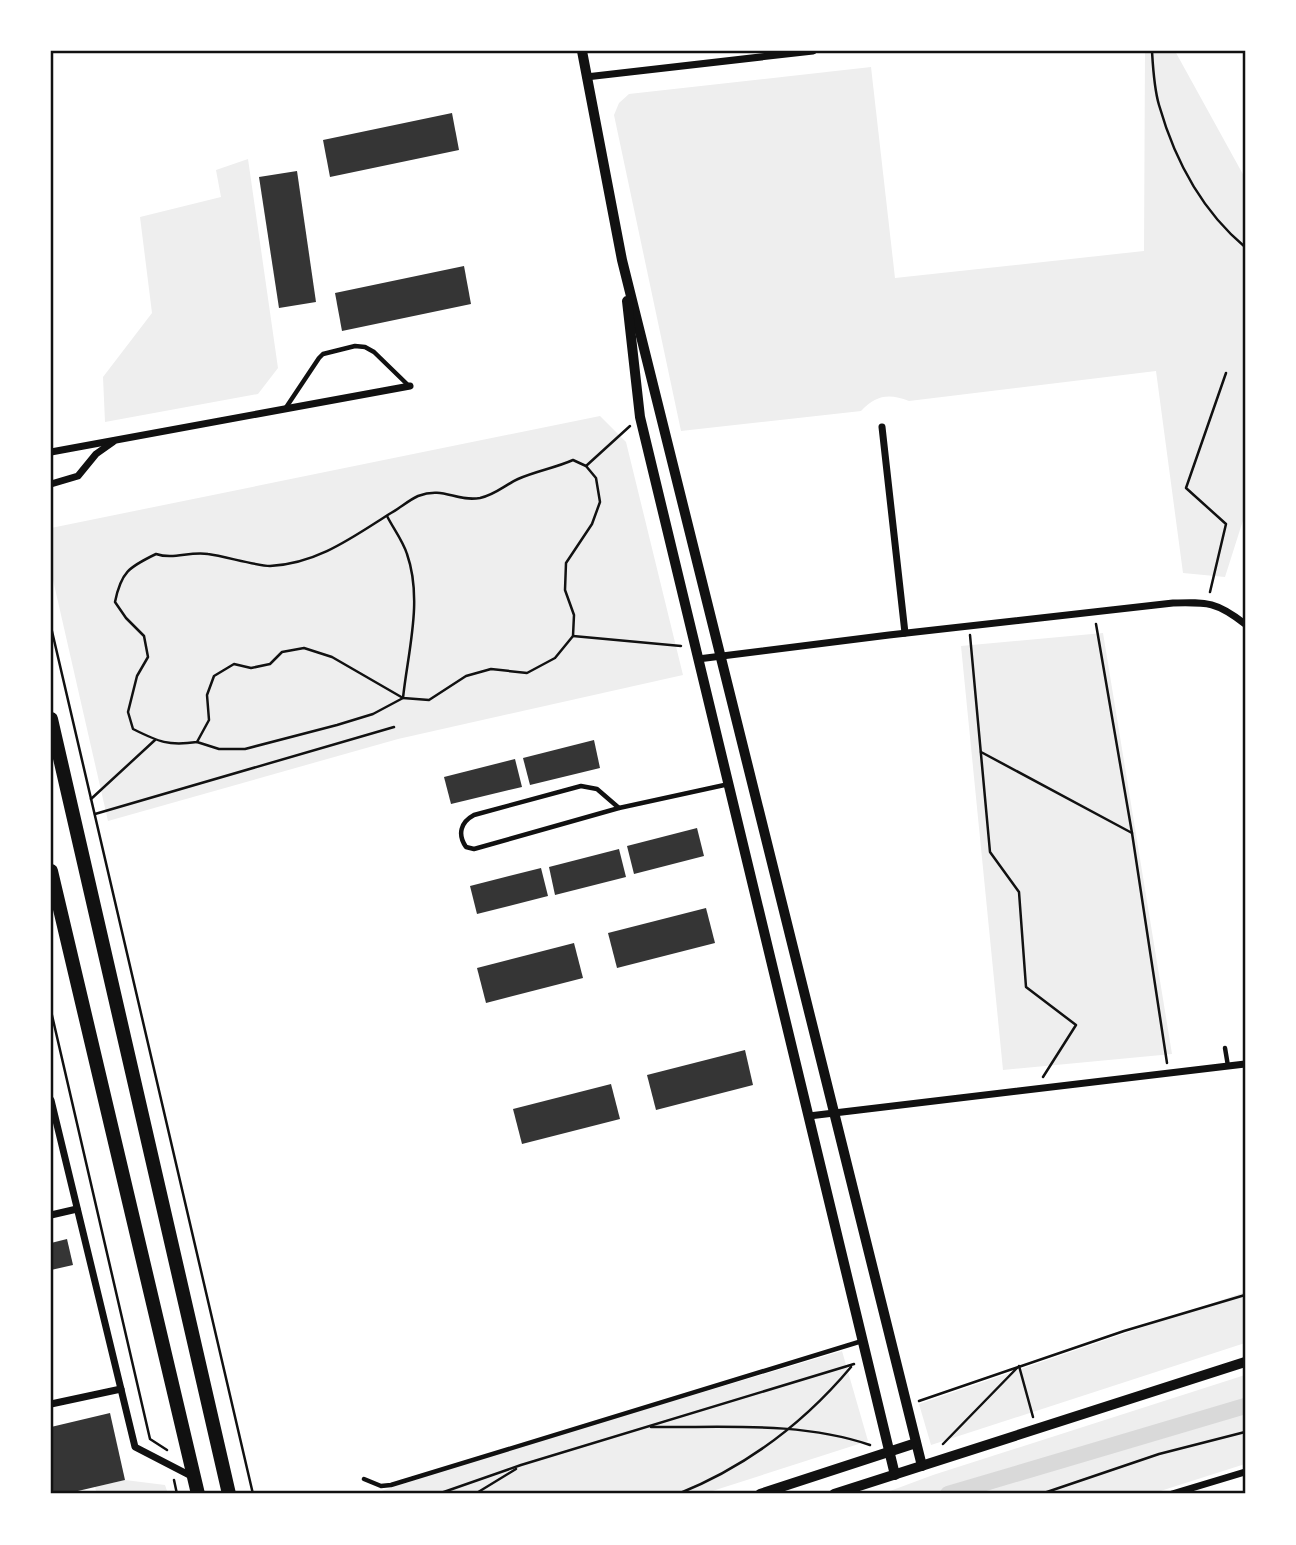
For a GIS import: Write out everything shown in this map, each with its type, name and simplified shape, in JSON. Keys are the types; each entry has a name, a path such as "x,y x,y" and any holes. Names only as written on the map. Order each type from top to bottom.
{"main road":[{"path":"51,719 229,1494"},
{"path":"51,871 198,1494"}],"street":[{"path":"582,51 622,260 922,1466"},
{"path":"586,77 813,51"},
{"path":"622,260 640,417 895,1475"},
{"path":"51,452 410,386"},
{"path":"882,427 905,633"},
{"path":"51,484 78,476 96,454 117,440"},
{"path":"697,653 721,654 1173,603 1208,602 1228,611 1245,624"},
{"path":"808,1116 1245,1064"},
{"path":"51,1100 135,1447 194,1478"},
{"path":"51,1215 77,1209"},
{"path":"834,1494 1245,1362"},
{"path":"51,1405 121,1389"},
{"path":"760,1494 916,1443"},
{"path":"1172,1494 1245,1472"}],"lane":[{"path":"285,409 323,354 355,346 374,352 410,386"},
{"path":"619,808 597,789 581,786 474,815 465,820 461,829 461,841 466,847 474,849 619,808 729,784"},
{"path":"1225,1048 1228,1066"},
{"path":"364,1479 373,1484 391,1485 863,1340"}],"path":[{"path":"1152,51 1158,103 1174,148 1196,193 1222,228 1245,247"},
{"path":"1208,602 1226,524 1186,488 1226,373"},
{"path":"586,466 640,417"},
{"path":"198,742 209,720 207,695 214,676 234,664 251,668 270,664 282,652 304,648 332,657 403,698 429,700 466,676 491,669 527,673 555,658 573,636 574,615 565,590 566,563 592,524 600,502 596,478 586,466 573,460 558,467 542,469 481,498 463,499 437,491 417,497 345,544 299,560 269,566 197,552 168,558 156,554 132,565 119,581 114,602 145,636 148,657 137,676 128,712 133,729 155,740 174,745 198,742 219,749 244,748 337,725 373,713 403,698"},
{"path":"387,516 407,552 413,579 414,617 403,698"},
{"path":"1094,611 1169,1073"},
{"path":"969,625 990,852 1019,892 1026,987 1076,1025 1036,1089"},
{"path":"51,627 253,1494"},
{"path":"573,636 697,653"},
{"path":"95,814 394,727"},
{"path":"91,799 155,740"},
{"path":"981,752 1132,833"},
{"path":"51,1011 150,1439 167,1448 177,1494"},
{"path":"907,1405 1124,1331 1245,1295"},
{"path":"438,1494 522,1465 867,1360"},
{"path":"678,1494 710,1481 741,1463 789,1429 815,1406 853,1365"},
{"path":"1019,1366 1036,1429"},
{"path":"941,1446 1019,1366"},
{"path":"645,1427 789,1429 839,1436 889,1452"},
{"path":"1041,1494 1159,1454 1245,1432"},
{"path":"475,1494 522,1465"}],"shaded area":[{"path":"1145,51 1175,51 1245,178 1245,514 1225,577 1183,573 1156,371 909,401 889,396 872,402 861,411 681,431 614,115 619,103 629,94 871,67 895,278 1144,251"},
{"path":"248,159 278,368 258,394 105,422 103,377 152,313 140,217 221,197 216,170"},
{"path":"600,416 626,442 683,675 398,739 108,821 51,571 51,528"},
{"path":"1103,633 1172,1054 1003,1070 961,646"},
{"path":"1245,1292 1245,1343 931,1445 919,1404"},
{"path":"842,1351 868,1441 703,1494 373,1494 450,1467"},
{"path":"1245,1375 1245,1464 1151,1494 882,1494 933,1475"},
{"path":"125,1480 165,1485 168,1494 97,1494 95,1487"}],"building":[{"path":"452,113 459,150 330,177 323,140"},
{"path":"297,171 316,302 279,308 259,177"},
{"path":"464,266 471,304 342,331 335,293"},
{"path":"594,740 600,768 530,785 523,758"},
{"path":"515,759 522,787 451,804 444,777"},
{"path":"697,828 704,856 634,874 627,846"},
{"path":"619,849 626,877 555,895 549,867"},
{"path":"541,868 548,896 477,914 470,886"},
{"path":"706,908 715,943 617,968 608,933"},
{"path":"574,943 583,978 486,1003 477,968"},
{"path":"745,1050 753,1085 656,1110 647,1075"},
{"path":"611,1084 620,1119 522,1144 513,1109"},
{"path":"67,1239 73,1265 51,1270 51,1243"},
{"path":"110,1413 125,1480 65,1494 51,1494 51,1427"}],"waterway":[{"path":"948,1494 1245,1406"}]}
